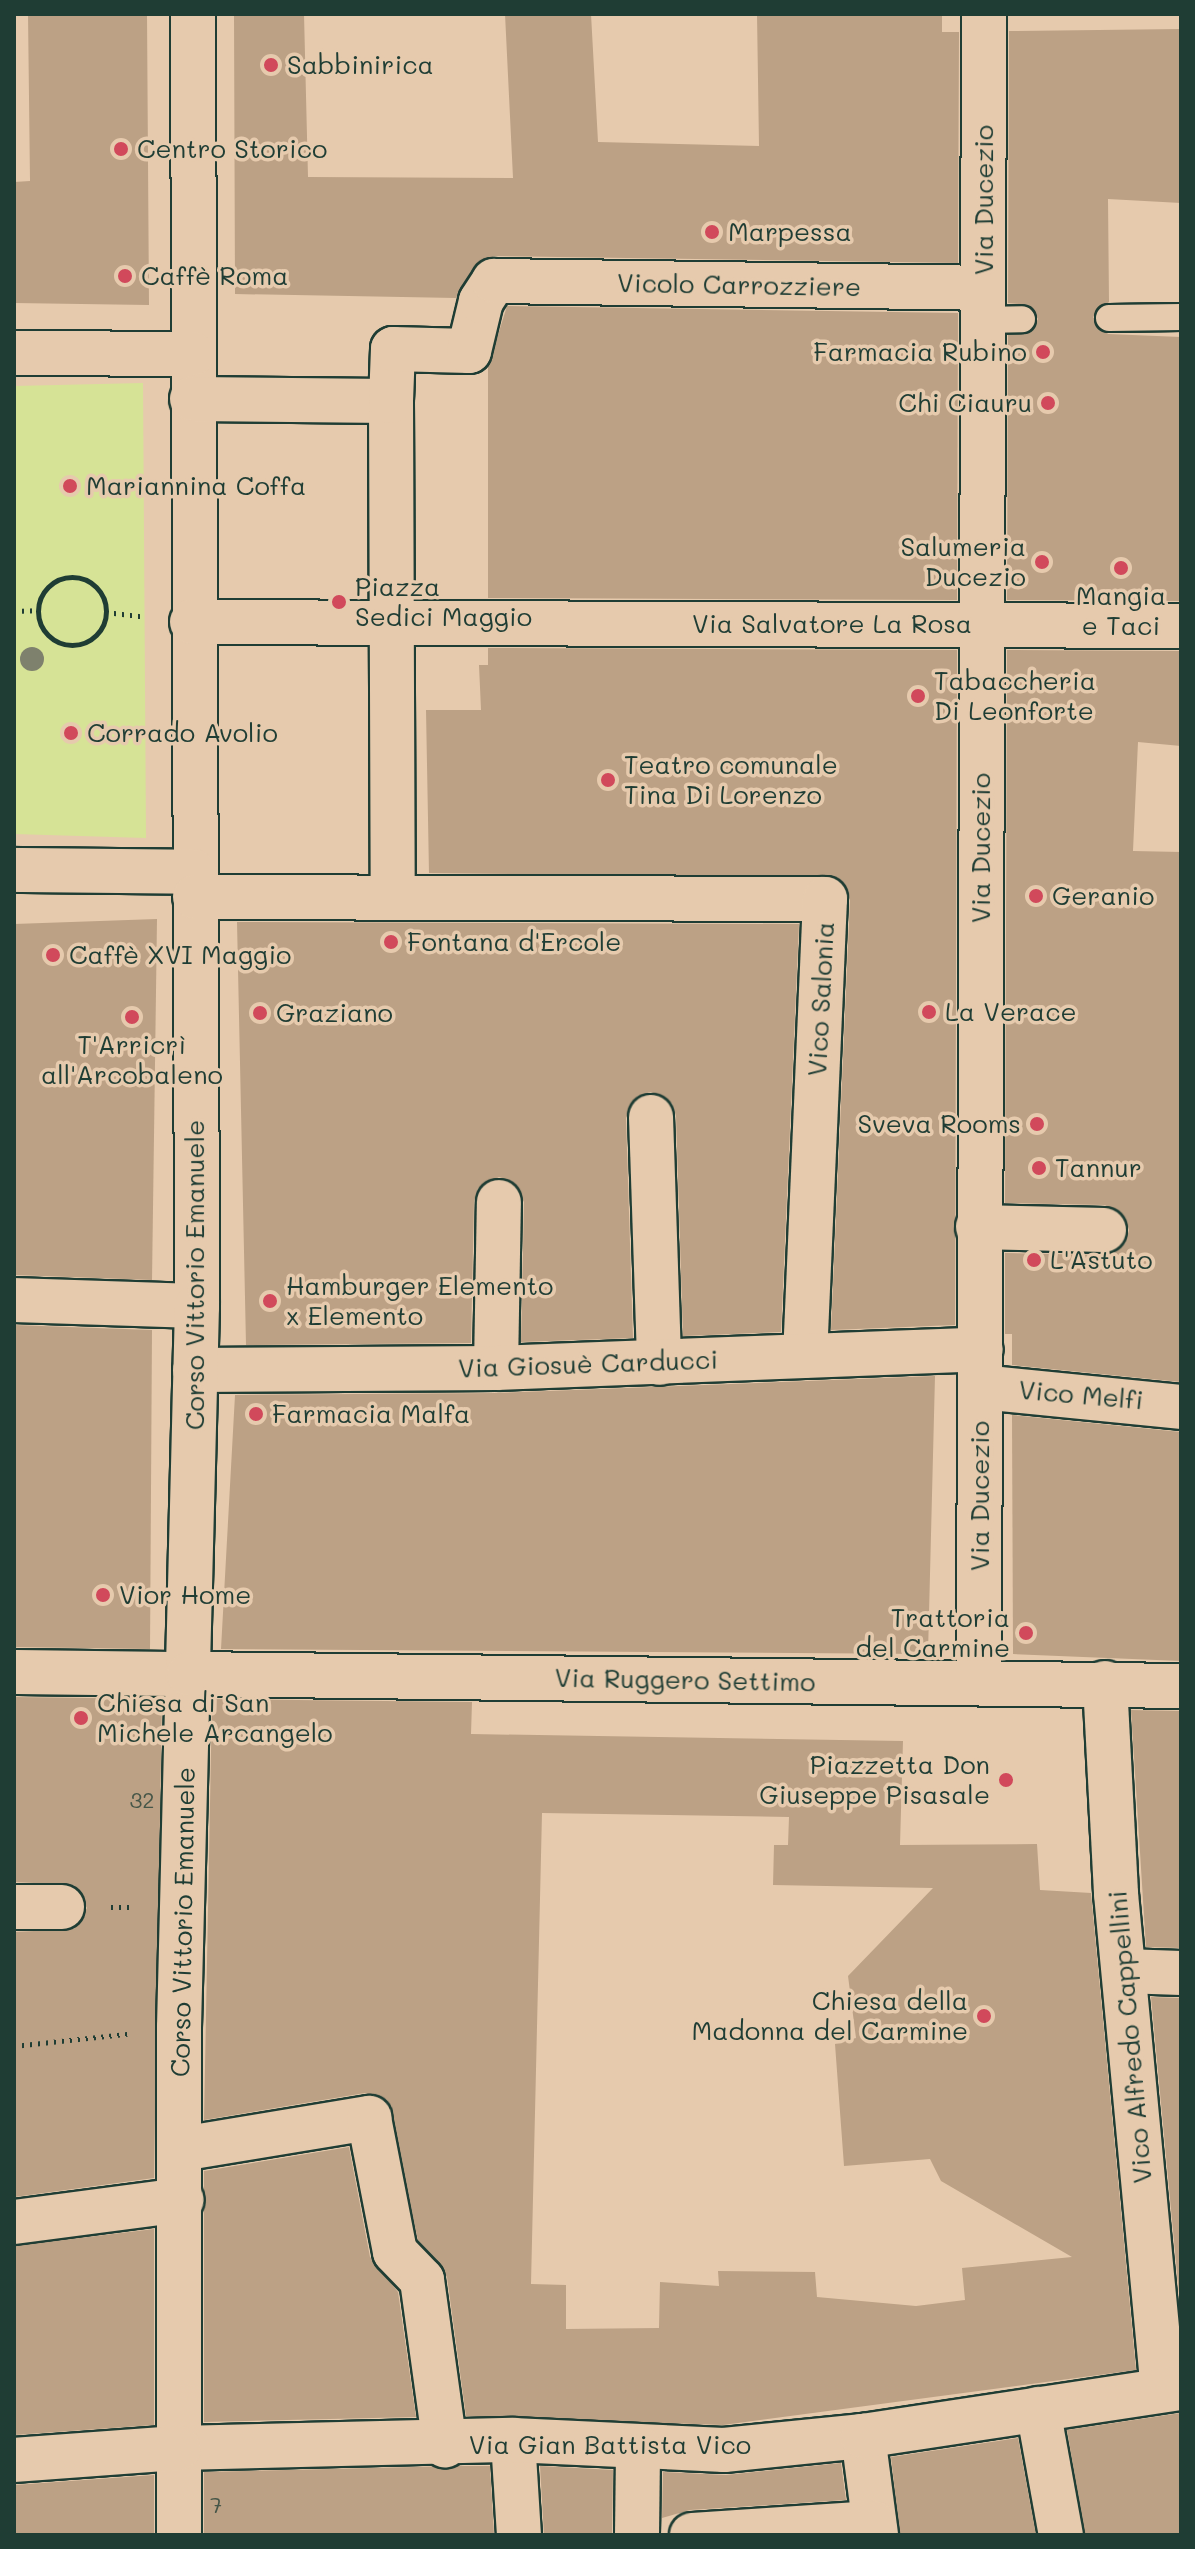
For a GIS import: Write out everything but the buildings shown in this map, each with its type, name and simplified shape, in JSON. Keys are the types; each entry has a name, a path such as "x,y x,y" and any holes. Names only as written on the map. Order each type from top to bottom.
{"street":[{"name":"Corso Vittorio Emanuele","path":"179,2535 182,2200 179,2028 197,1306 192,622 193,14"},
{"name":"Via Ducezio","path":"979,1682 981,1368 978,1227 983,625 996,309 984,14"},
{"name":"Vicolo Carrozziere","path":"391,401 393,349 469,351 481,301 494,281 996,309"},
{"path":"14,353 192,354"},
{"path":"14,870 393,898 391,401 192,399"},
{"name":"Via Salvatore La Rosa","path":"192,622 1181,626"},
{"name":"Vico Salonia","path":"393,898 825,899 805,1356"},
{"path":"651,1117 659,1363"},
{"path":"496,1368 499,1202"},
{"path":"978,1227 1104,1230"},
{"path":"14,1300 197,1306"},
{"name":"Via Giosuè Carducci","path":"195,1370 496,1368 805,1356 981,1368"},
{"name":"Vico Melfi","path":"981,1368 1181,1407"},
{"name":"Via Ruggero Settimo","path":"14,1672 1181,1686"},
{"name":"Vico Alfredo Cappellini","path":"1105,1683 1124,1971 1172,2389"},
{"path":"14,1907 62,1907"},
{"path":"1124,1971 1181,1973"},
{"path":"181,2149 369,2118 395,2252 422,2280 445,2445"},
{"path":"14,2222 182,2200"},
{"name":"Via Gian Battista Vico","path":"14,2460 179,2448 445,2445 513,2440 724,2450 863,2436 1172,2389"},
{"path":"1038,2409 1061,2535"},
{"path":"692,2535 875,2529 863,2436"},
{"path":"513,2440 519,2535"},
{"path":"637,2535 638,2447"}],"lane":[{"path":"1109,318 1181,317"}],"path":[{"path":"72,576 96,587 106,612 96,636 71,646 47,636 37,610 48,586 72,576"},
{"path":"14,611 37,610"},
{"path":"62,1907 182,1907"},
{"path":"14,2046 179,2028"}],"green space":[{"path":"143,383 146,838 14,834 14,386"}],"place":[{"name":"Sabbinirica","path":"271,65"},
{"name":"Centro Storico","path":"121,149"},
{"name":"Marpessa","path":"712,232"},
{"name":"Caffè Roma","path":"125,276"},
{"name":"Farmacia Rubino","path":"1043,352"},
{"name":"Chi Ciauru","path":"1048,403"},
{"name":"Mariannina Coffa","path":"70,486"},
{"name":"Salumeria Ducezio","path":"1042,562"},
{"name":"Mangia e Taci","path":"1121,568"},
{"name":"Piazza Sedici Maggio","path":"339,602"},
{"name":"Tabaccheria Di Leonforte","path":"918,696"},
{"name":"Corrado Avolio","path":"71,733"},
{"name":"Teatro comunale Tina Di Lorenzo","path":"608,780"},
{"name":"Geranio","path":"1036,896"},
{"name":"Fontana d'Ercole","path":"391,942"},
{"name":"Caffè XVI Maggio","path":"53,955"},
{"name":"La Verace","path":"929,1012"},
{"name":"Graziano","path":"260,1013"},
{"name":"T'Arricrì all'Arcobaleno","path":"132,1017"},
{"name":"Sveva Rooms","path":"1037,1124"},
{"name":"Tannur","path":"1039,1168"},
{"name":"L'Astuto","path":"1034,1260"},
{"name":"Hamburger Elemento x Elemento","path":"270,1301"},
{"name":"Farmacia Malfa","path":"256,1414"},
{"name":"Vior Home","path":"103,1595"},
{"name":"Trattoria del Carmine","path":"1026,1633"},
{"name":"Chiesa di San Michele Arcangelo","path":"81,1718"},
{"name":"Piazzetta Don Giuseppe Pisasale","path":"1006,1780"},
{"name":"Chiesa della Madonna del Carmine","path":"984,2016"}]}
